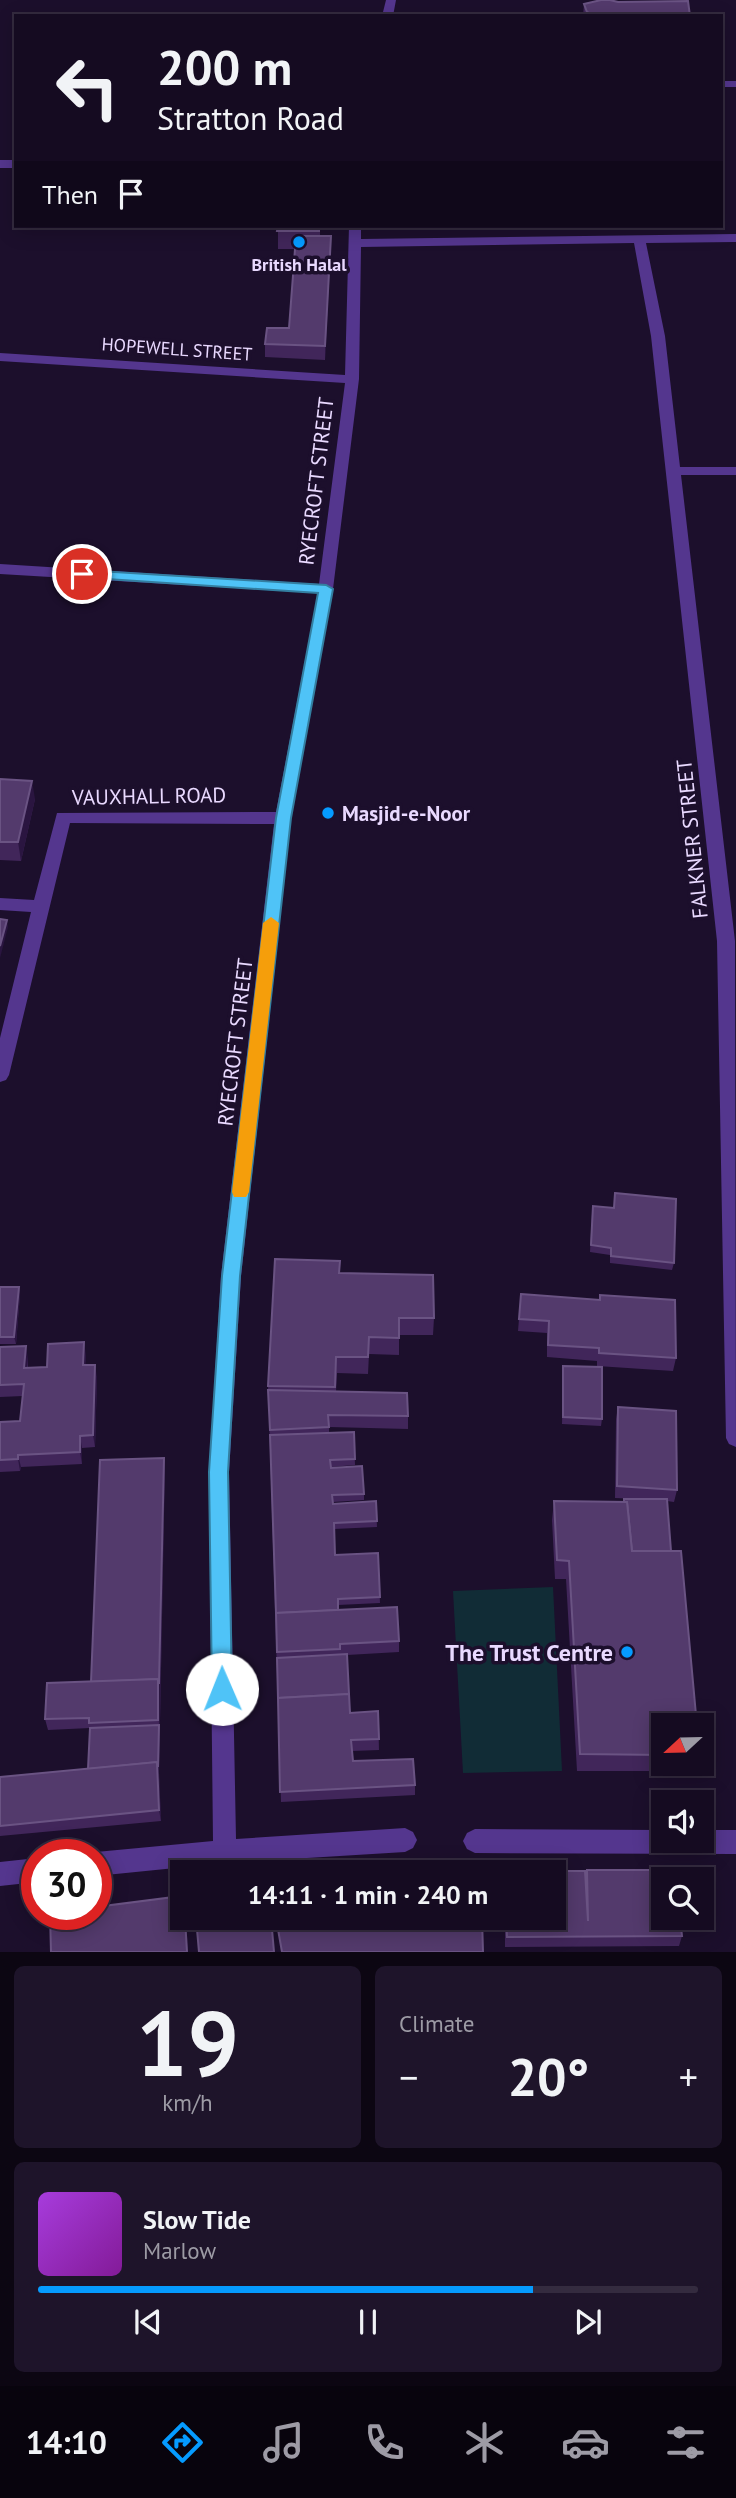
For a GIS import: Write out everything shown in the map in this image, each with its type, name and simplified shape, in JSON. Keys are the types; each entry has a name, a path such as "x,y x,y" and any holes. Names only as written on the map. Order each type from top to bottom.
{"street":[{"path":"355,235 736,238"},
{"name":"RYECROFT STREET","path":"225,1852 219,1472 231,1276 283,818 326,589 352,379 355,235"},
{"name":"FALKNER STREET","path":"639,239 657,337 674,471 726,941 736,1438"},
{"name":"HOPEWELL STREET","path":"0,357 352,379"},
{"path":"674,471 736,471"},
{"path":"0,569 326,589"},
{"name":"VAUXHALL ROAD","path":"42,907 63,817 283,818"},
{"path":"0,904 42,907 0,1075"},
{"path":"112,1863 405,1840"},
{"path":"475,1841 736,1842"},
{"path":"0,1874 21,1872"}],"shaded area":[{"path":"553,1587 562,1771 463,1773 453,1591"}],"building":[{"path":"601,0 688,1 690,14 591,14 587,12 584,4"},
{"path":"278,228 319,228 319,231 277,231"},
{"path":"296,236 331,236 325,346 265,344 267,328 289,328"},
{"path":"0,779 32,781 18,842 0,842"},
{"path":"0,919 7,920 0,946"},
{"path":"615,1193 676,1199 674,1263 611,1256 611,1248 591,1245 593,1206 614,1208"},
{"path":"275,1259 340,1261 339,1273 433,1275 434,1318 399,1318 399,1338 369,1337 368,1357 336,1357 335,1387 268,1386"},
{"path":"0,1287 19,1287 14,1337 0,1337"},
{"path":"521,1294 600,1300 600,1295 675,1300 676,1358 599,1353 599,1348 548,1345 549,1321 519,1319"},
{"path":"84,1342 83,1365 95,1365 93,1435 80,1436 80,1452 18,1455 18,1459 0,1460 0,1422 20,1421 24,1384 0,1385 0,1347 26,1346 24,1368 47,1367 48,1344"},
{"path":"563,1366 602,1367 602,1419 563,1417"},
{"path":"268,1390 407,1393 408,1416 328,1415 329,1427 270,1430"},
{"path":"618,1407 676,1411 677,1490 617,1486"},
{"path":"354,1432 355,1459 330,1460 331,1468 362,1466 364,1494 332,1495 333,1504 376,1501 377,1521 334,1523 335,1555 378,1553 380,1597 338,1599 338,1610 276,1613 270,1435"},
{"path":"164,1458 159,1684 158,1679 91,1682 100,1460"},
{"path":"624,1499 667,1499 671,1551 632,1551 627,1502 624,1502"},
{"name":"The Trust Centre","path":"554,1501 627,1502 632,1551 681,1551 696,1713 651,1713 651,1755 580,1754 569,1561 557,1560"},
{"path":"397,1607 399,1641 340,1644 340,1649 277,1652 276,1613"},
{"path":"347,1654 349,1694 278,1698 277,1658"},
{"path":"158,1679 158,1720 89,1723 89,1718 45,1719 47,1683"},
{"path":"349,1694 350,1713 378,1711 379,1739 351,1740 353,1761 413,1759 415,1785 280,1792 278,1698"},
{"path":"159,1725 158,1767 157,1762 88,1769 90,1728"},
{"path":"157,1762 159,1810 0,1826 0,1777"},
{"path":"587,1870 651,1870 651,1930 681,1930 682,1936 507,1937 507,1930 566,1930 566,1871 585,1871 588,1921"},
{"path":"170,1898 170,1930 186,1930 187,1952 51,1952 50,1930 112,1930 112,1905"},
{"path":"197,1930 272,1930 274,1952 199,1952"},
{"path":"278,1930 482,1930 483,1952 282,1952"}],"slow traffic":[{"path":"240,1192 271,923"}],"place":[{"name":"British Halal","path":"299,242"},
{"name":"Masjid-e-Noor","path":"328,813"},
{"name":"The Trust Centre","path":"627,1652"}],"route":[{"path":"82,574 326,589 283,818 231,1276 219,1472 222,1689"}]}
